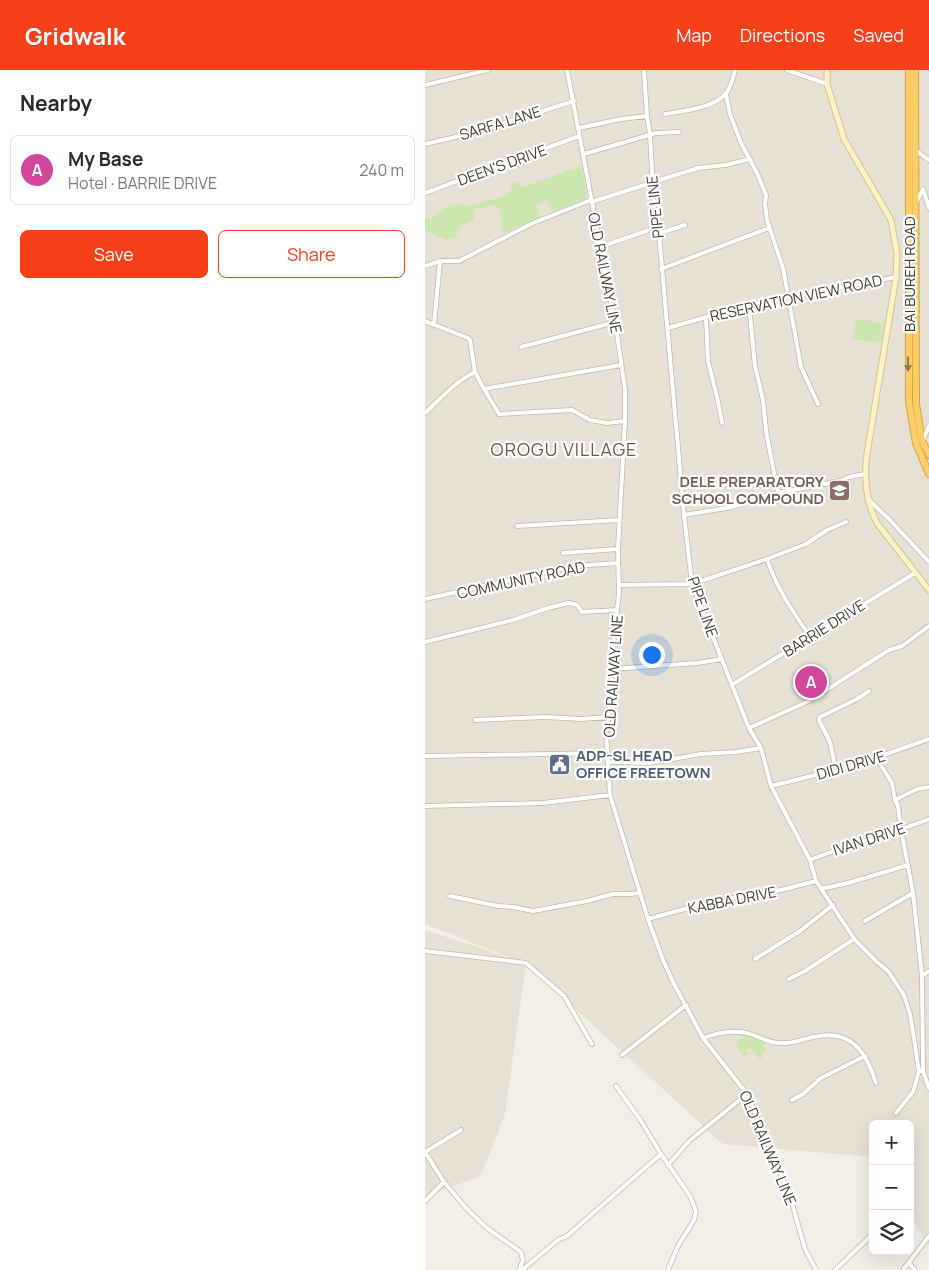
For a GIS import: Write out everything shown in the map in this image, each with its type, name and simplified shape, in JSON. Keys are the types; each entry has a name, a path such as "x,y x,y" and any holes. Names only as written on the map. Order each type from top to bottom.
{"highway":[{"name":"BAI BUREH ROAD","path":"909,70 909,402 916,442 929,474"},
{"name":"BAI BUREH ROAD","path":"915,70 916,404 922,441 929,455"}],"street":[{"path":"425,85 488,70"},
{"name":"OLD RAILWAY LINE","path":"567,70 615,322 625,389 625,422 617,549 619,585 609,717 606,730 610,795 648,919 663,960 703,1038 747,1094 790,1196 805,1250 816,1270"},
{"name":"PIPE LINE","path":"644,70 650,134 655,228 657,234 659,234 692,584 749,728 761,748 771,786 810,860 816,881 854,939 888,971 904,995 910,1014 921,1071 929,1088"},
{"path":"665,114 698,108 710,104 726,94 735,70"},
{"path":"787,70 827,84"},
{"path":"827,70 827,84 844,139 891,220 897,254 896,277 865,474 867,499 877,523 929,590"},
{"path":"726,94 730,114 741,143 766,194 767,220 783,268 801,366 818,404"},
{"name":"SARFA LANE","path":"425,144 473,133 574,101"},
{"path":"579,128 621,119 647,116"},
{"path":"584,154 650,134 679,132"},
{"name":"DEEN'S DRIVE","path":"425,193 579,136"},
{"path":"915,150 929,160"},
{"path":"425,266 440,261 459,261 533,223 591,201 698,168 726,165 750,159"},
{"path":"915,204 923,189 929,208"},
{"path":"657,234 685,226"},
{"path":"600,247 655,228"},
{"path":"661,269 769,228"},
{"path":"434,325 440,261"},
{"name":"RESERVATION VIEW ROAD","path":"668,328 749,305 896,277"},
{"path":"749,305 755,366 763,400 766,431 778,493"},
{"path":"706,317 708,361 719,401 722,423"},
{"path":"425,322 470,340 475,372 499,414 573,410 590,420 607,423 625,422"},
{"path":"521,347 615,322"},
{"path":"484,389 621,364"},
{"path":"425,413 448,391 475,372"},
{"path":"922,441 929,426"},
{"path":"684,515 732,507 778,493 865,474"},
{"path":"867,499 889,519 929,562"},
{"path":"517,526 619,520"},
{"path":"619,585 692,584 767,560 806,544 827,530 847,522"},
{"path":"563,553 617,549"},
{"path":"767,560 784,596 810,636"},
{"name":"COMMUNITY ROAD","path":"425,599 575,566 618,563"},
{"name":"BARRIE DRIVE","path":"733,684 915,573"},
{"path":"425,642 513,620 569,603 577,605 582,612 617,610"},
{"path":"749,728 829,690 889,650 902,646 929,626"},
{"path":"612,669 697,663 722,659"},
{"path":"836,770 830,742 819,720 820,716 857,699 869,691"},
{"path":"475,720 546,717 581,720 609,717"},
{"name":"DIDI DRIVE","path":"771,786 877,759 929,739"},
{"path":"609,762 650,763 701,754 761,748"},
{"path":"425,756 608,753"},
{"path":"877,759 892,783 898,806 913,893 922,976 921,1071 913,1092 896,1113"},
{"path":"895,800 917,789 929,787"},
{"path":"425,806 543,803 610,795"},
{"name":"IVAN DRIVE","path":"810,860 843,846 929,819"},
{"path":"821,889 849,883 908,865"},
{"name":"KABBA DRIVE","path":"648,919 713,901 781,890 816,881"},
{"path":"450,896 533,911 587,902 613,894 640,893"},
{"path":"865,921 913,893"},
{"path":"755,959 800,931 833,905"},
{"path":"789,979 805,971 854,939"},
{"path":"425,951 526,964 564,996 592,1044"},
{"path":"922,976 929,971"},
{"path":"622,1055 686,1005"},
{"path":"703,1038 718,1033 734,1032 751,1034 779,1043 811,1039 819,1036 833,1036 845,1039 857,1045 865,1056 876,1083"},
{"path":"792,1100 803,1094 821,1078 865,1056"},
{"path":"616,1086 690,1196 696,1211 695,1220 678,1246 668,1270"},
{"path":"668,1165 689,1140 747,1094"},
{"path":"461,1130 425,1152 444,1182 467,1209 487,1228 521,1252 523,1260 520,1270"},
{"path":"520,1270 557,1240 567,1236 661,1154"},
{"path":"425,1201 444,1182"},
{"path":"903,1270 929,1236"},
{"path":"835,1270 869,1238"},
{"path":"909,1263 915,1270"}],"shaded area":[{"path":"425,70 929,70 929,1246 914,1221 914,1120 869,1120 869,1157 723,1144 526,964 505,1114 482,1173 475,1178 425,1197 425,930 514,959 425,924"}],"green space":[{"path":"581,166 587,198 552,212 546,201 537,205 540,217 503,233 500,213 496,205 475,209 474,220 461,226 456,237 447,240 425,231 425,218 431,219 446,207 460,202 465,206 499,198 512,191 510,183 516,182 522,187"},
{"path":"856,319 884,323 881,343 853,339"},
{"path":"749,1034 768,1042 768,1045 761,1044 765,1049 761,1056 763,1059 759,1060 755,1052 750,1049 745,1049 748,1053 745,1057 742,1056 741,1051 735,1046 740,1039 747,1040 738,1035"}],"place":[{"name":"DELE PREPARATORY SCHOOL COMPOUND","path":"840,490"},
{"name":"My Base","path":"811,682"},
{"name":"ADP-SL HEAD OFFICE FREETOWN","path":"560,764"}],"district":[{"name":"OROGU VILLAGE","path":"564,449"}]}
